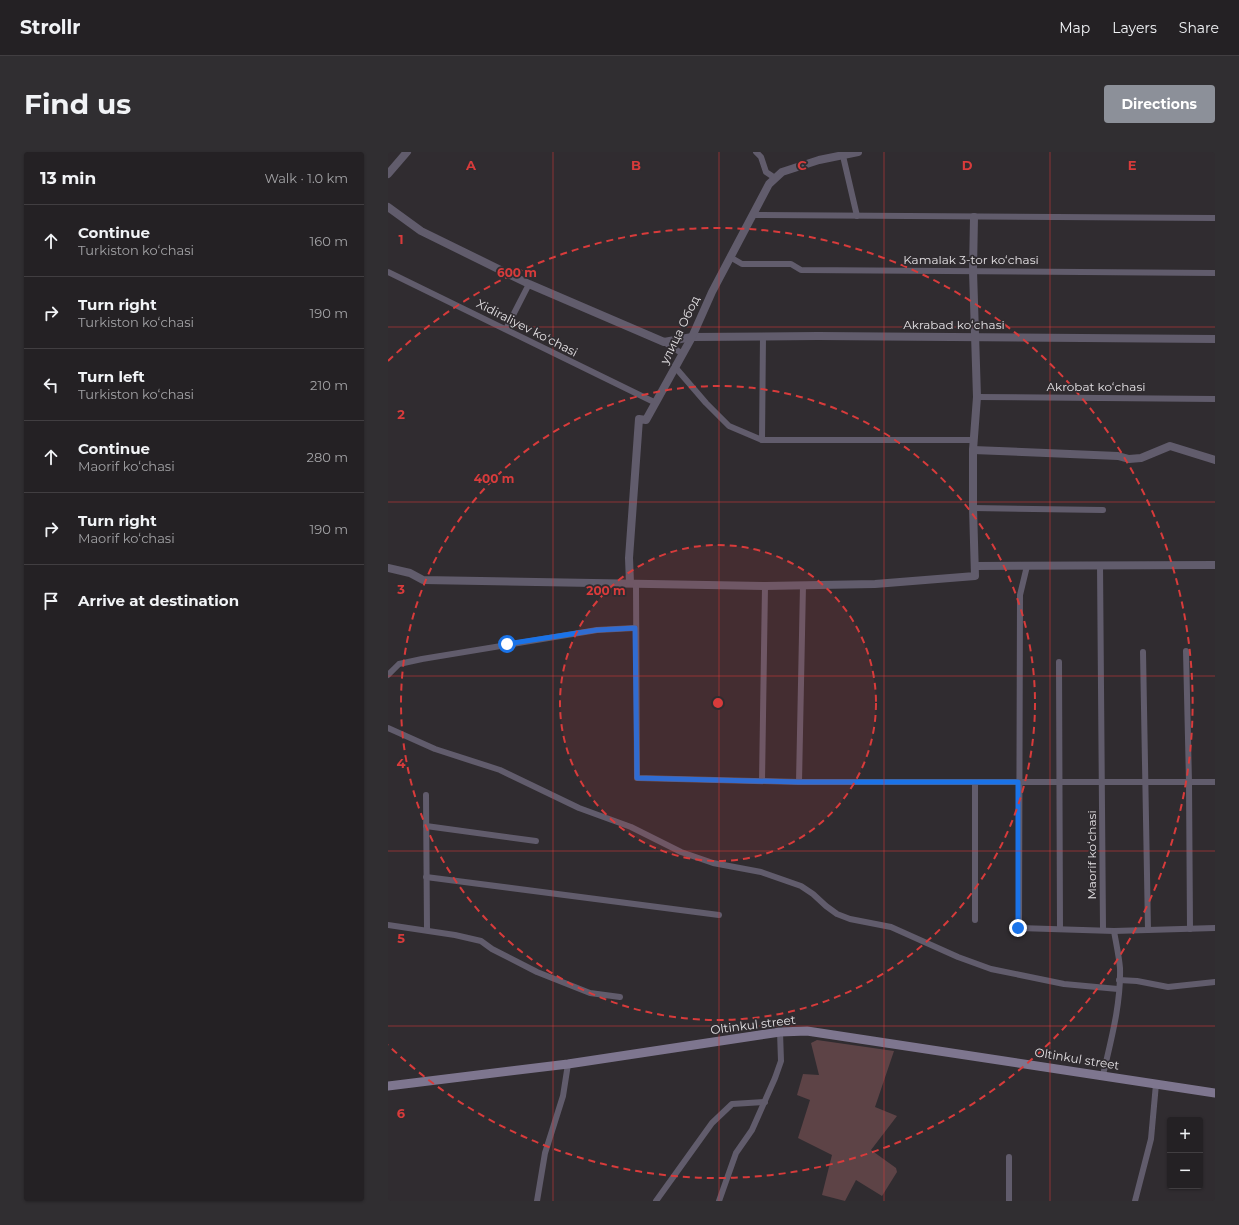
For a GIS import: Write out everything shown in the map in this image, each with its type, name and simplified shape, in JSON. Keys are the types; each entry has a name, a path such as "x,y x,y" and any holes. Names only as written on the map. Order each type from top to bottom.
{"main road":[{"name":"Oltinkul street","path":"388,1086 568,1064 780,1032 807,1031 1215,1092"}],"street":[{"path":"388,174 407,152"},
{"path":"756,152 761,157 766,172 775,178"},
{"name":"улица Обод","path":"633,583 629,558 639,418 646,420 656,403 692,337 712,292 769,184 782,172 819,160 858,152"},
{"path":"843,156 857,216"},
{"path":"388,207 421,231 529,284 664,342 683,354"},
{"path":"753,215 1215,218"},
{"path":"388,568 410,573 423,580 765,586 875,584 975,576 973,450 977,397 973,271 974,217"},
{"name":"Kamalak 3-tor koʻchasi","path":"730,257 742,264 791,264 801,270 1215,273"},
{"name":"Xidiraliyev koʻchasi","path":"388,272 656,403"},
{"path":"506,329 529,284"},
{"path":"762,440 763,336"},
{"name":"Akrabad koʻchasi","path":"664,342 692,337 763,336 1215,339"},
{"path":"675,368 729,426 762,440 974,440"},
{"name":"Akrobat koʻchasi","path":"977,397 1215,398"},
{"path":"973,450 1118,456 1130,459 1142,458 1170,446 1215,460"},
{"path":"973,508 1103,510"},
{"name":"Maorif koʻchasi","path":"1100,565 1103,782 1103,929"},
{"path":"976,566 1215,565"},
{"path":"1027,566 1020,594 1018,928 1103,929 1114,931 1215,928"},
{"path":"633,583 637,778 799,782 1215,782"},
{"path":"799,782 803,585"},
{"path":"762,781 765,586"},
{"path":"388,675 398,664 422,659 597,630 635,628"},
{"path":"1186,651 1190,929"},
{"path":"1143,652 1148,930"},
{"path":"1059,662 1060,928"},
{"path":"388,728 435,749 500,770 579,808 631,828 681,852 713,863 761,872 801,886 837,914 850,919 891,927 958,957 991,969 1064,984 1118,989"},
{"path":"976,782 976,920"},
{"path":"426,795 427,930"},
{"path":"426,826 536,841"},
{"path":"426,877 719,915"},
{"path":"388,925 427,930 481,941 492,949 537,972 590,993 620,997"},
{"path":"1103,1075 1113,1031 1120,967 1114,931"},
{"path":"1119,980 1137,981 1168,987 1215,982"},
{"path":"718,1201 736,1153 752,1130 781,1061 780,1032"},
{"path":"537,1201 545,1153 559,1108 568,1064"},
{"path":"1135,1201 1151,1139 1156,1084"},
{"path":"656,1201 712,1123 732,1104 765,1102"},
{"path":"1009,1157 1009,1201"}],"shaded area":[{"path":"817,1040 894,1051 875,1107 897,1116 871,1150 896,1168 897,1172 882,1196 856,1180 845,1201 822,1195 832,1155 798,1138 810,1100 797,1095 803,1074 819,1075 811,1043"}],"route":[{"path":"507,644 597,630 635,628 637,778 799,782 1018,782 1018,928"}]}
